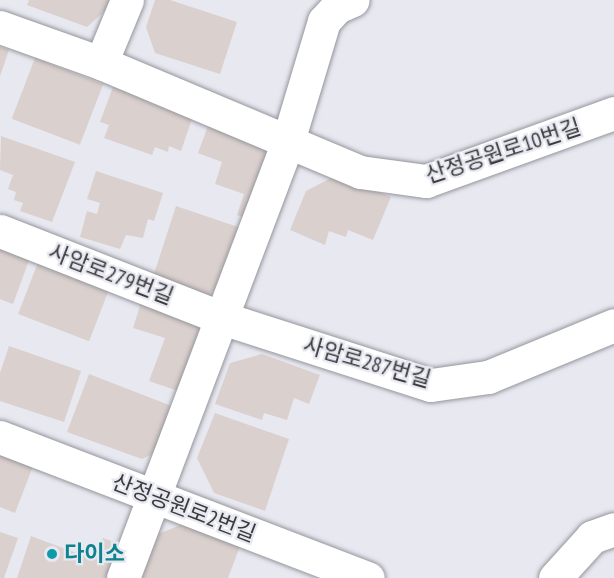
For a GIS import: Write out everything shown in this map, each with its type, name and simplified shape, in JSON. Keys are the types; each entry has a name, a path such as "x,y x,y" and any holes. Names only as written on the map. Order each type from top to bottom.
{"street":[{"path":"101,63 127,0"},
{"path":"123,578 288,141 324,21 337,7 353,0"},
{"name":"산정공원로10번길","path":"0,27 101,63 360,172 426,181 614,113"},
{"name":"사암로279번길","path":"0,231 222,318"},
{"name":"사암로287번길","path":"222,318 431,385 488,377 614,325"},
{"name":"산정공원로2번길","path":"0,437 368,578"},
{"path":"555,578 592,537 614,529"}],"building":[{"path":"29,0 110,0 107,9 87,27 27,5"},
{"path":"155,0 170,0 237,22 220,74 155,53 146,27"},
{"path":"0,47 9,50 0,76"},
{"path":"35,58 103,84 80,145 12,119"},
{"path":"113,87 193,116 181,151 169,146 168,152 155,147 152,155 104,138 109,125 100,122"},
{"path":"209,123 263,143 270,177 254,221 237,215 244,194 215,184 222,162 198,153"},
{"path":"1,136 75,162 52,222 20,211 23,203 14,200 16,192 8,189 13,175 0,170"},
{"path":"96,171 163,193 154,221 148,219 143,238 126,235 120,249 80,237 87,211 97,214 100,203 87,199"},
{"path":"337,175 391,197 373,240 348,230 346,237 329,231 325,245 290,230 306,191"},
{"path":"176,206 247,230 231,277 208,295 153,277"},
{"path":"0,240 32,252 13,304 0,299"},
{"path":"40,257 111,284 89,341 18,314"},
{"path":"142,299 200,318 208,337 187,394 149,381 165,338 133,328"},
{"path":"9,346 81,371 64,422 0,401 0,373"},
{"path":"262,354 320,375 309,404 294,398 287,420 264,413 262,420 215,404 230,363"},
{"path":"89,374 182,410 168,447 142,459 67,432"},
{"path":"215,413 289,439 265,511 214,493 197,458"},
{"path":"0,447 35,461 15,513 0,507"},
{"path":"191,521 242,541 228,578 142,578 158,534"},
{"path":"0,532 18,538 4,578 0,578"},
{"name":"다이소","path":"31,536 95,560 103,538 131,548 120,578 17,578"}],"place":[{"name":"다이소","path":"52,554"}]}
